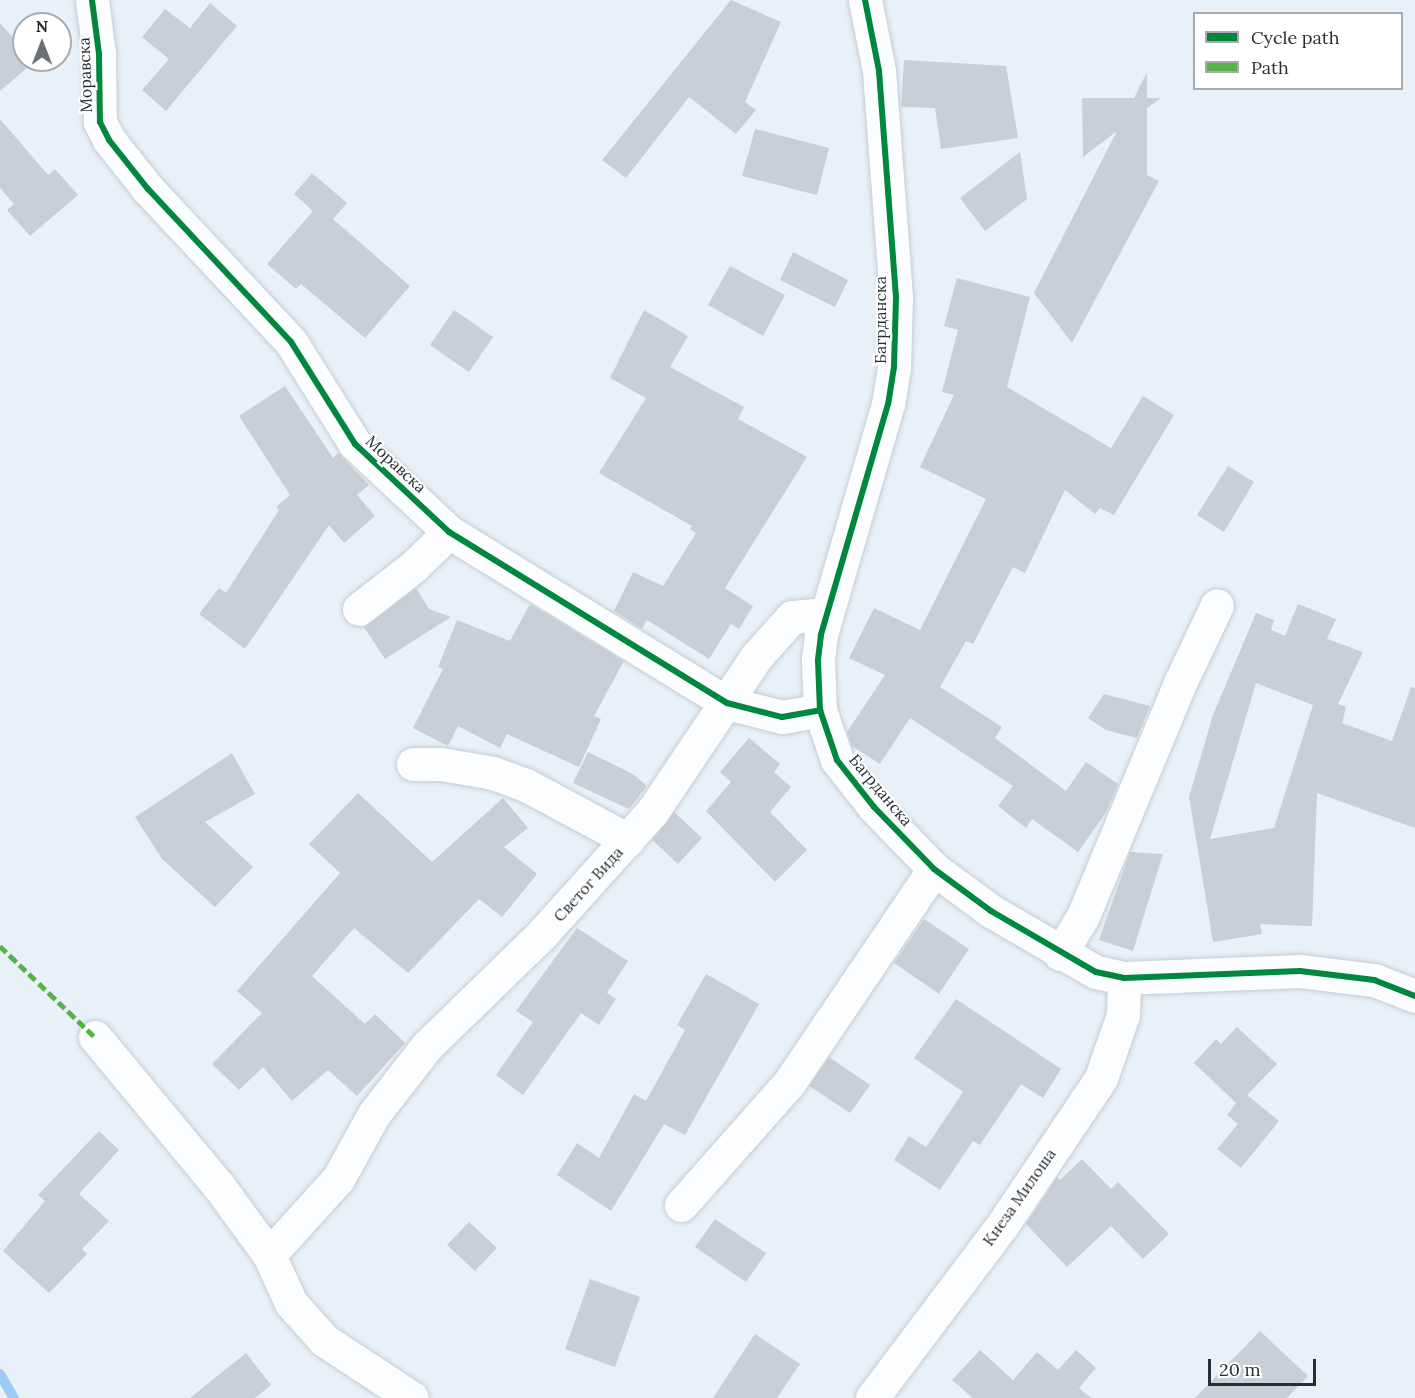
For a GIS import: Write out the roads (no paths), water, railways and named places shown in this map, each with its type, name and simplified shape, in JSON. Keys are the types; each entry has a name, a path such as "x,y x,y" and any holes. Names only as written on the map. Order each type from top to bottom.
{"street":[{"name":"Моравска","path":"92,0 98,45 100,122 109,140 148,189 291,342 354,444 449,532 727,703 782,717 820,710"},
{"name":"Багрданска","path":"865,0 879,71 896,298 894,367 888,404 826,614 818,661 820,710 837,760 874,807 934,868 991,911 1060,954 1096,972 1124,978 1300,971 1374,980 1415,996"},
{"path":"359,609 413,567 449,532"},
{"path":"1060,954 1083,916 1180,683 1217,604"},
{"name":"Светог Вида","path":"269,1255 338,1179 374,1114 427,1046 542,934 652,812 757,656 792,617 826,614"},
{"path":"413,764 441,764 493,773 526,785 628,840"},
{"path":"681,1205 789,1083 934,868"},
{"name":"Кнеза Милоша","path":"872,1398 1001,1227 1101,1078 1124,1015 1124,978"},
{"path":"95,1037 218,1185 269,1255 291,1303 324,1340 412,1398"}],"waterway":[{"path":"0,1374 14,1398"}]}
